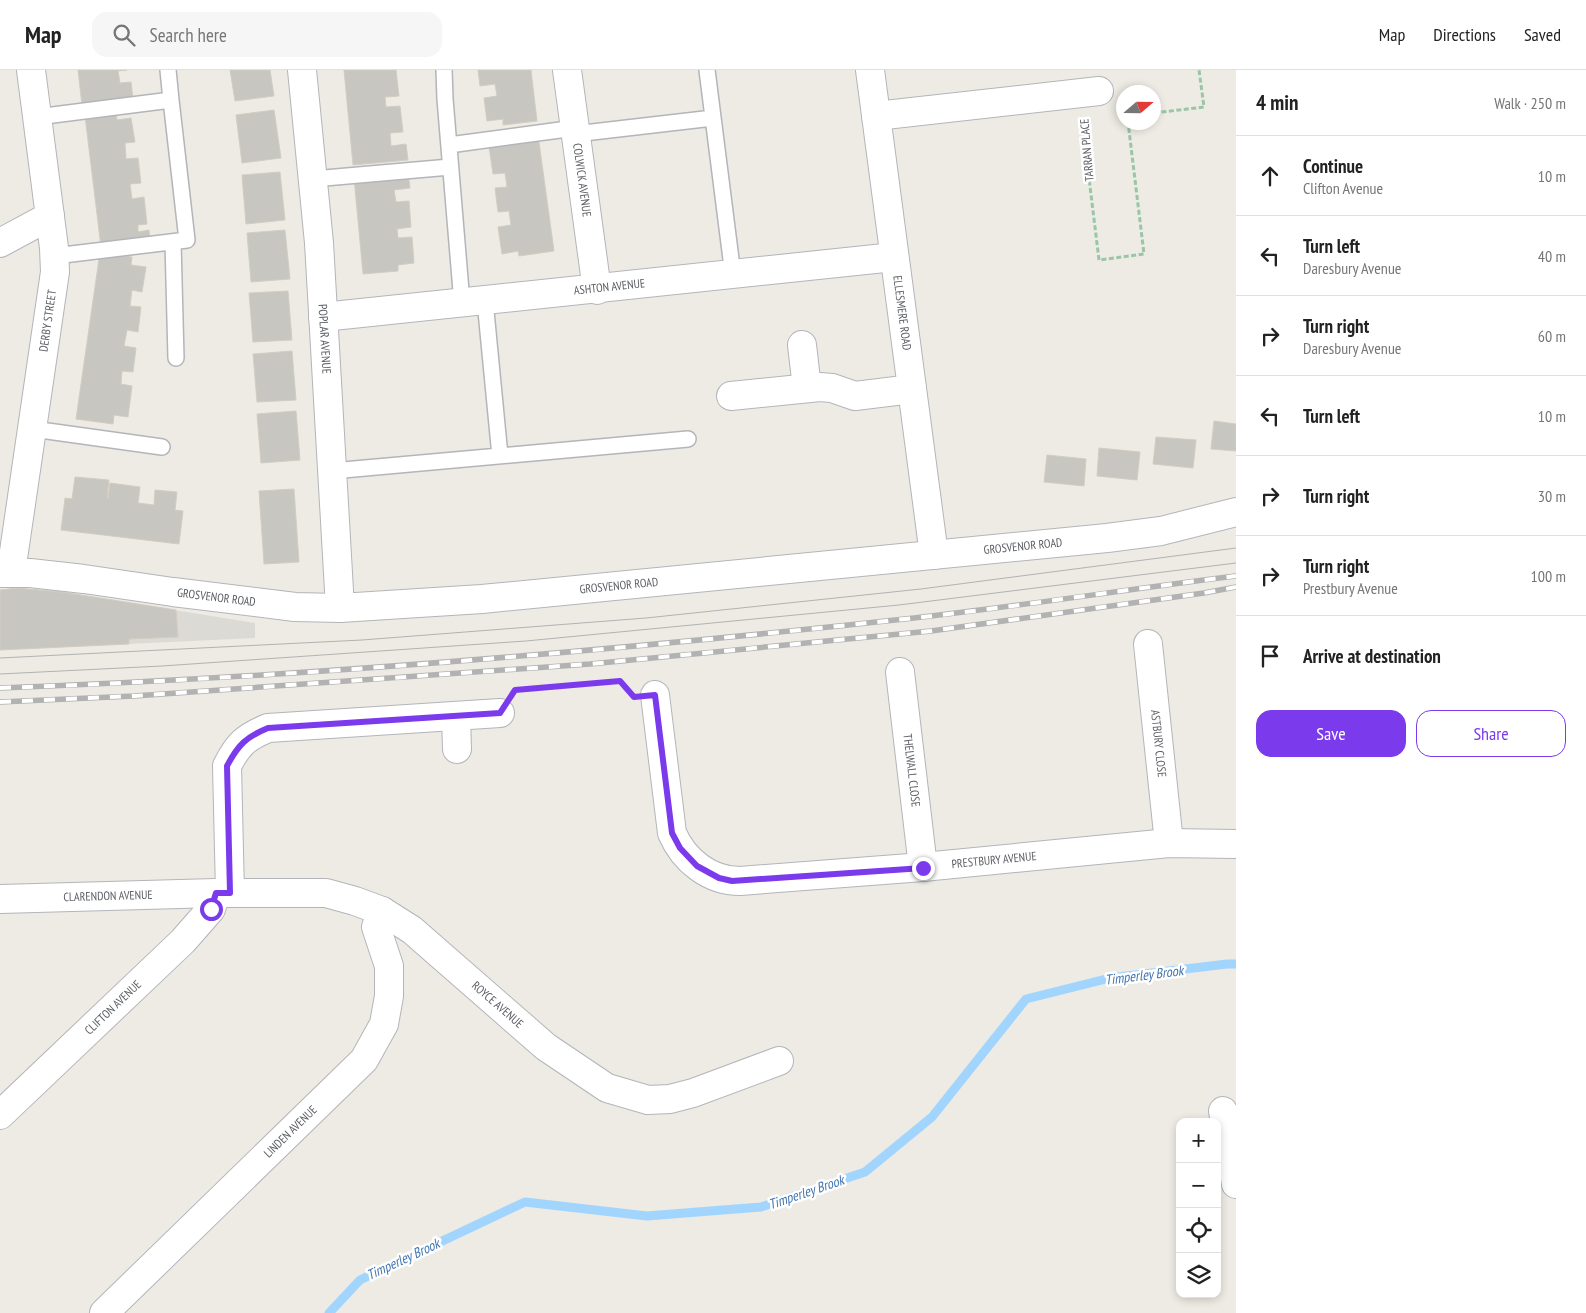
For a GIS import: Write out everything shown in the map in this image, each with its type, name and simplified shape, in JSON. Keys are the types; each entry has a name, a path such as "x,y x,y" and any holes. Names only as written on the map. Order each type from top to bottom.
{"street":[{"name":"DERBY STREET","path":"6,573 32,429 54,283 55,256 31,70"},
{"name":"POPLAR AVENUE","path":"302,70 313,179 323,317 340,608"},
{"name":"COLWICK AVENUE","path":"567,70 597,290"},
{"name":"ELLESMERE ROAD","path":"870,70 934,555"},
{"path":"876,116 1099,91"},
{"path":"0,243 50,216"},
{"name":"ASHTON AVENUE","path":"323,317 597,290 894,257"},
{"path":"802,345 807,388"},
{"path":"731,396 807,388 832,388 855,396 912,389"},
{"name":"GROSVENOR ROAD","path":"6,573 84,578 173,592 294,607 340,608 482,599 1148,533 1189,525 1236,512"},
{"name":"ASTBURY CLOSE","path":"1149,644 1169,843"},
{"name":"THELWALL CLOSE","path":"900,672 923,868"},
{"name":"PRESTBURY AVENUE","path":"654,695 672,833 685,855 704,871 719,878 732,881 923,868 1169,843 1236,844"},
{"path":"223,893 227,766 236,749 251,735 268,728 500,713"},
{"path":"456,716 458,749"},
{"name":"CLARENDON AVENUE","path":"0,899 223,893"},
{"name":"ROYCE AVENUE","path":"223,893 326,893 382,910 412,930 546,1047 607,1088 648,1100 670,1099 693,1093 779,1061"},
{"name":"CLIFTON AVENUE","path":"0,1115 183,941 223,893"},
{"name":"LINDEN AVENUE","path":"104,1313 364,1060 384,1024 389,996 389,966 376,927 382,910"},
{"path":"1223,1111 1236,1184"}],"lane":[{"path":"55,256 187,240 168,70"},
{"path":"444,70 450,166 500,456"},
{"path":"707,70 733,275"},
{"path":"37,116 171,100"},
{"path":"449,146 575,131 713,118"},
{"path":"313,179 450,166"},
{"path":"173,242 176,358"},
{"path":"32,429 162,447"},
{"path":"332,471 688,439"}],"path":[{"path":"1161,112 1204,107 1199,70"},
{"name":"TARRAN PLACE","path":"1099,91 1082,116 1100,260 1144,254 1129,130"},
{"path":"500,713 515,690 620,681 654,695"}],"shaded area":[{"path":"17,588 62,592 255,623 255,638 0,650 0,590"}],"building":[{"path":"78,70 127,70 118,71 120,83 131,82 133,99 82,105"},
{"path":"230,70 270,70 274,96 235,101"},
{"path":"344,70 396,70 399,96 385,97 386,107 400,106 403,132 390,133 391,146 406,144 408,160 353,165"},
{"path":"478,70 531,70 537,121 503,125 503,119 487,121 484,98 497,96 495,84 480,86"},
{"path":"274,110 281,158 242,163 236,115"},
{"path":"116,112 117,120 131,118 135,142 125,143 126,159 138,158 141,183 130,184 132,199 144,197 147,224 138,225 138,232 149,230 150,241 101,247 85,116"},
{"path":"538,135 554,251 519,256 518,251 502,254 498,227 511,225 509,211 498,212 495,188 507,187 505,173 493,174 489,147"},
{"path":"280,172 285,220 246,224 242,175"},
{"path":"408,173 410,188 394,190 396,202 409,201 411,227 397,229 398,238 412,237 414,263 398,265 398,271 363,274 354,178"},
{"path":"285,230 290,279 251,282 247,233"},
{"path":"100,252 132,257 131,265 146,267 142,292 132,290 130,306 141,307 138,332 127,330 124,346 136,348 133,372 122,371 121,384 132,386 128,417 114,415 113,424 76,419"},
{"path":"288,291 292,340 253,342 249,293"},
{"path":"292,351 296,400 257,402 253,354"},
{"path":"296,411 300,460 261,463 257,414"},
{"path":"1214,421 1236,424 1236,451 1211,449"},
{"path":"1156,437 1196,440 1193,468 1153,464"},
{"path":"1099,448 1140,452 1137,480 1097,476"},
{"path":"1047,455 1086,459 1084,486 1044,482"},
{"path":"75,477 109,480 107,498 110,483 140,487 138,503 154,505 155,490 177,492 175,510 183,511 179,544 61,530 65,498 72,499"},
{"path":"294,489 299,562 264,564 259,491"},
{"path":"17,588 62,592 176,610 178,637 129,639 129,644 0,650 0,590"}],"waterway":[{"name":"Timperley Brook","path":"329,1313 360,1280 525,1202 647,1216 761,1207 865,1172 932,1117 1026,999 1110,978 1236,964"}],"tram line":[{"path":"0,658 362,640 646,618 921,589 1236,548"},
{"path":"0,674 162,666 526,641 899,605 1236,563"}],"railway":[{"path":"0,688 344,670 572,652 914,618 1236,576"},
{"path":"0,702 134,696 590,664 931,631 1236,587"}],"route":[{"path":"211,909 216,893 230,893 227,766 236,749 251,735 268,728 500,713 515,690 620,681 634,697 655,695 672,833 685,855 704,871 726,880 740,881 923,868"}]}
